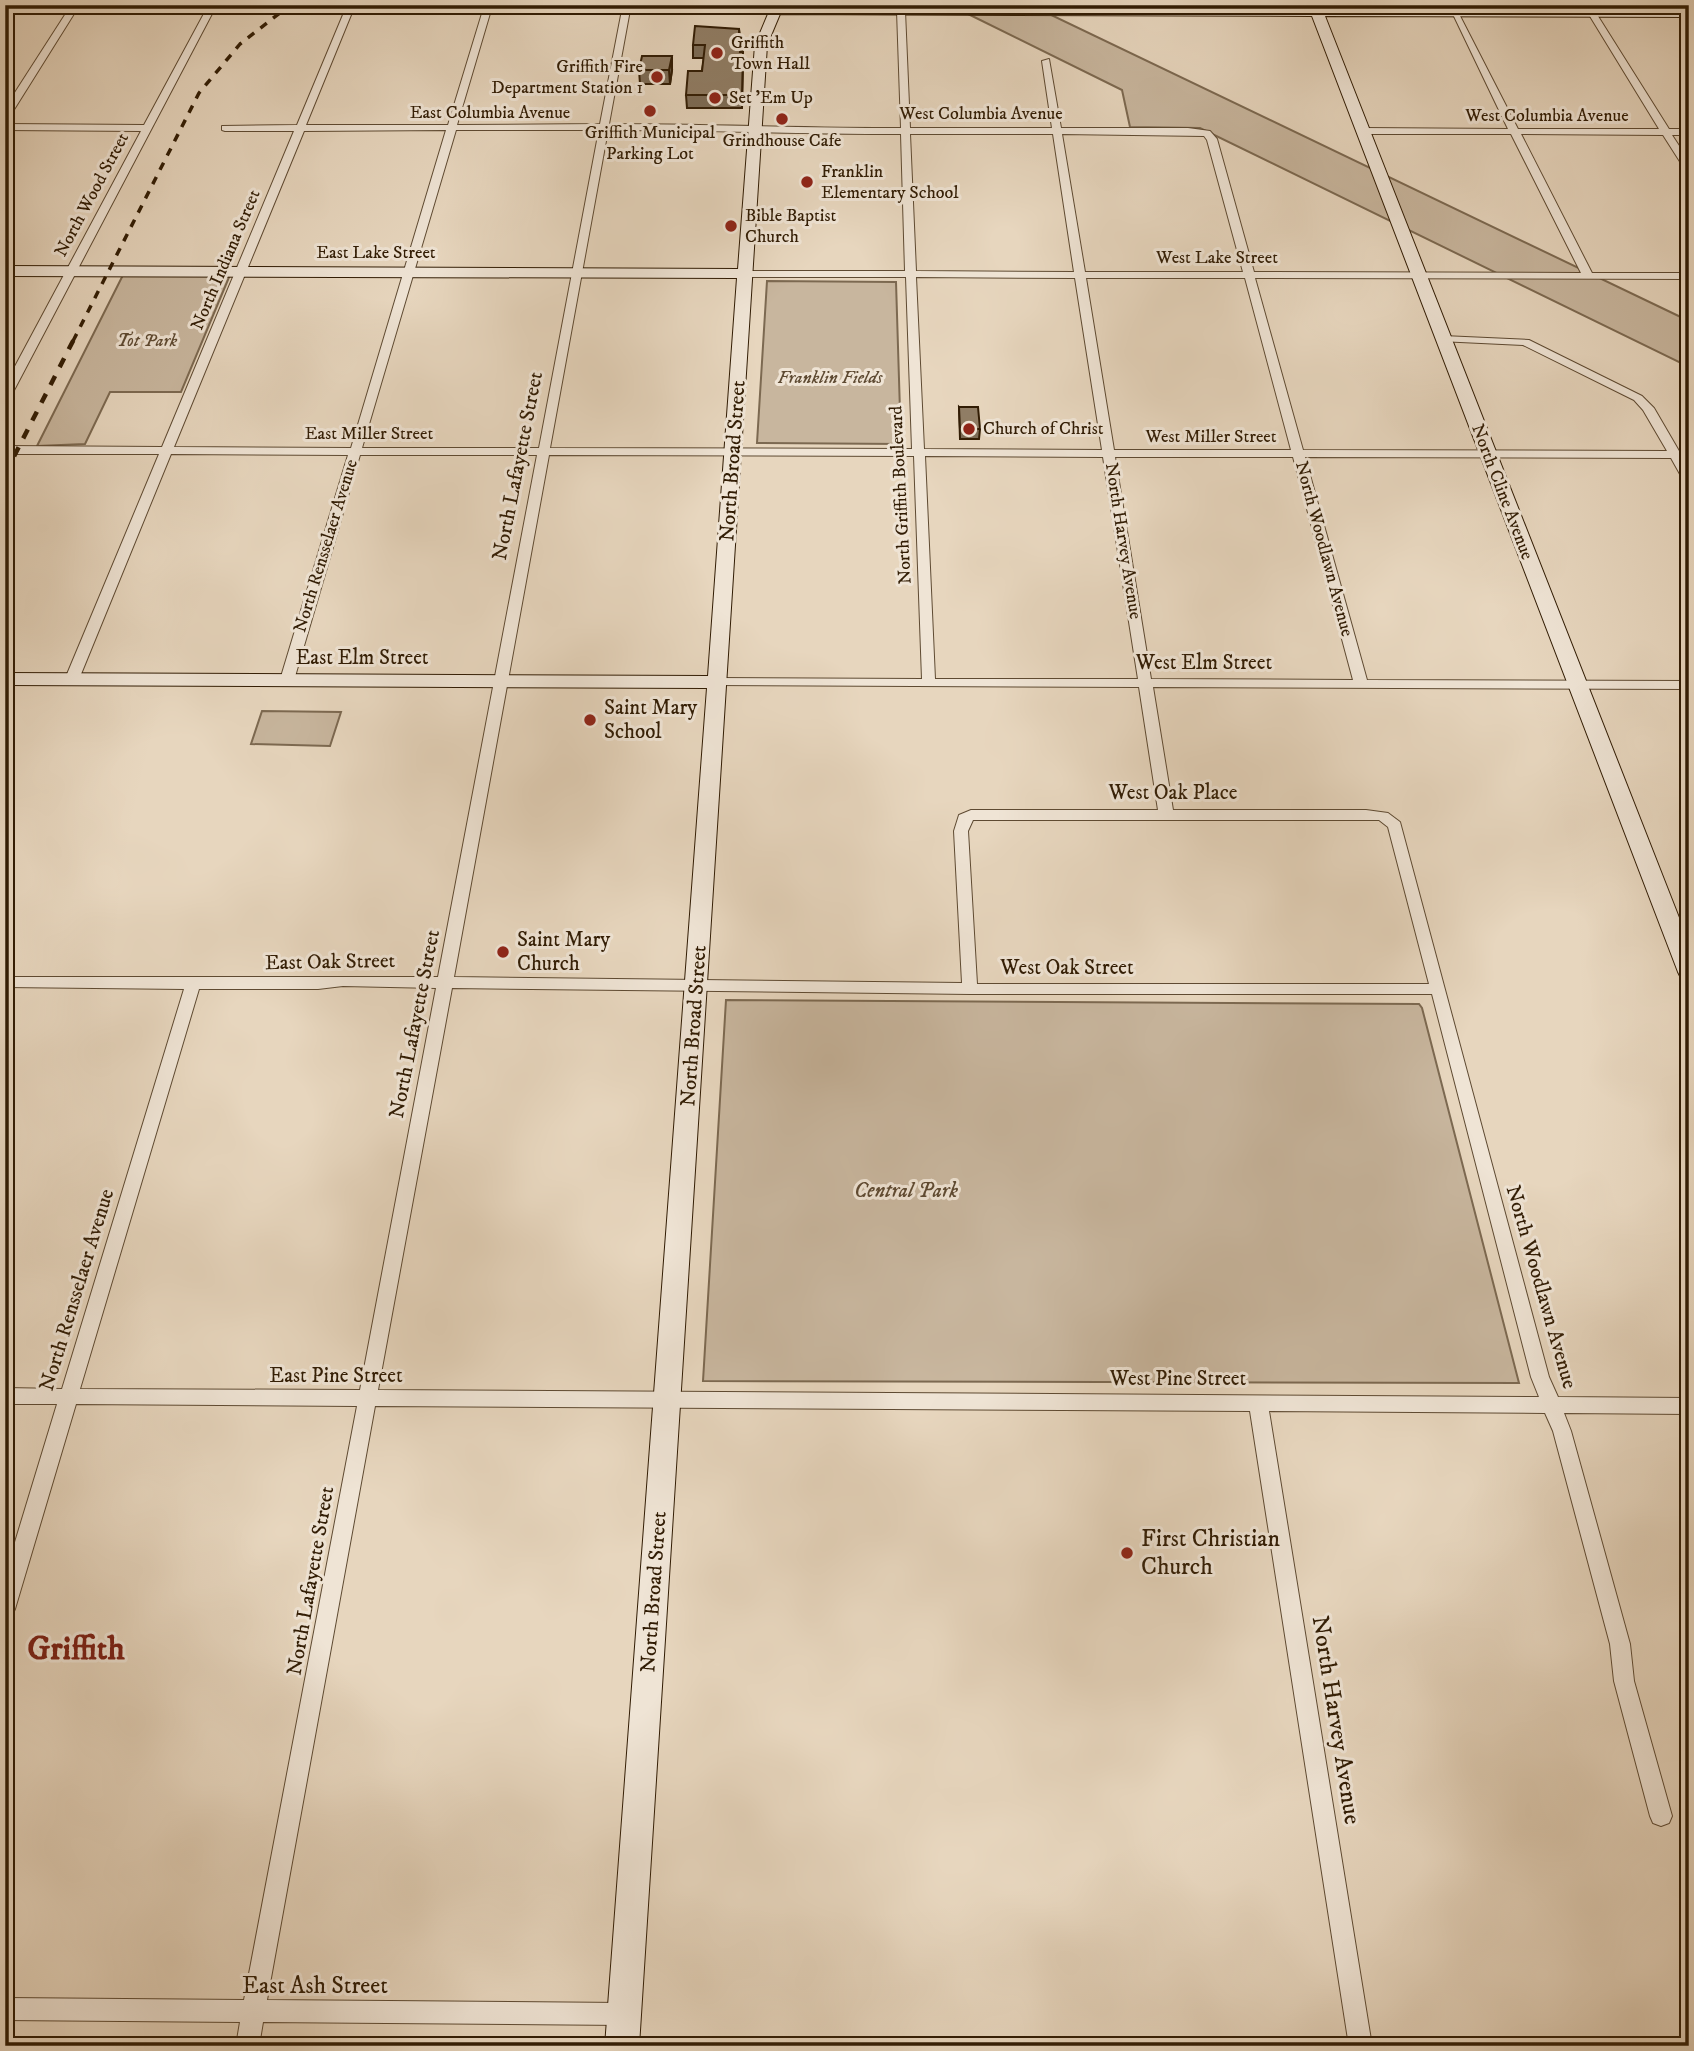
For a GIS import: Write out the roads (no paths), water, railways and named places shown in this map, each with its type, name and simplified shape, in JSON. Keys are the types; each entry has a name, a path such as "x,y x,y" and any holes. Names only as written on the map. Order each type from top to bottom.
{"street":[{"path":"5,8 776,8 901,11 1116,8 1317,12 1339,8 1454,12 1689,13"},
{"name":"North Broad Street","path":"622,2046 761,45 776,8"},
{"path":"5,116 74,9"},
{"name":"North Wood Street","path":"5,396 210,10"},
{"name":"North Indiana Street","path":"72,679 349,10"},
{"name":"North Rensselaer Avenue","path":"287,680 487,10"},
{"name":"North Lafayette Street","path":"247,2046 541,452 626,10"},
{"name":"North Griffith Boulevard","path":"901,11 929,682"},
{"name":"North Cline Avenue","path":"1317,12 1689,972"},
{"path":"1454,12 1588,276"},
{"path":"1592,13 1689,169"},
{"name":"North Harvey Avenue","path":"1046,61 1166,814"},
{"path":"5,127 147,128"},
{"name":"East Columbia Avenue","path":"225,128 755,129"},
{"name":"West Columbia Avenue","path":"755,129 1207,133"},
{"name":"West Columbia Avenue","path":"1363,131 1689,132"},
{"name":"North Woodlawn Avenue","path":"1207,133 1212,139 1250,275 1360,684"},
{"name":"East Lake Street","path":"5,271 746,274"},
{"name":"West Lake Street","path":"746,274 1689,276"},
{"path":"1443,340 1514,340 1538,347 1643,401 1689,480"},
{"name":"East Miller Street","path":"5,450 733,453"},
{"name":"West Miller Street","path":"733,453 1689,455"},
{"name":"East Elm Street","path":"5,679 718,682"},
{"name":"West Elm Street","path":"718,682 1689,685"},
{"name":"West Oak Place","path":"971,989 961,831 964,818 984,814 1383,816"},
{"name":"North Woodlawn Avenue","path":"1383,816 1395,825 1398,833 1435,970 1436,989 1536,1363 1562,1431 1620,1644 1625,1681 1661,1816"},
{"name":"East Oak Street","path":"5,982 697,984"},
{"name":"North Rensselaer Avenue","path":"5,1609 193,984"},
{"name":"West Oak Street","path":"697,984 971,989 1436,989"},
{"name":"East Pine Street","path":"5,1396 667,1400"},
{"name":"West Pine Street","path":"667,1400 1689,1406"},
{"name":"North Harvey Avenue","path":"1258,1402 1361,2046"},
{"name":"East Ash Street","path":"5,2010 624,2014"}],"railway":[{"path":"73,341 199,93 240,44 290,5"},
{"path":"5,474 74,339"}],"place":[{"name":"Griffith Town Hall","path":"717,53"},
{"name":"Griffith Fire Department Station 1","path":"657,77"},
{"name":"Set 'Em Up","path":"715,98"},
{"name":"Griffith Municipal Parking Lot","path":"650,111"},
{"name":"Grindhouse Cafe","path":"782,119"},
{"name":"Franklin Elementary School","path":"807,182"},
{"name":"Bible Baptist Church","path":"731,226"},
{"name":"Church of Christ","path":"969,429"},
{"name":"Saint Mary School","path":"590,720"},
{"name":"Saint Mary Church","path":"503,952"},
{"name":"First Christian Church","path":"1127,1553"}],"district":[{"name":"Griffith","path":"76,1649"}],"park label":[{"name":"Tot Park","path":"147,341"},
{"name":"Franklin Fields","path":"830,378"},
{"name":"Central Park","path":"906,1191"}]}
